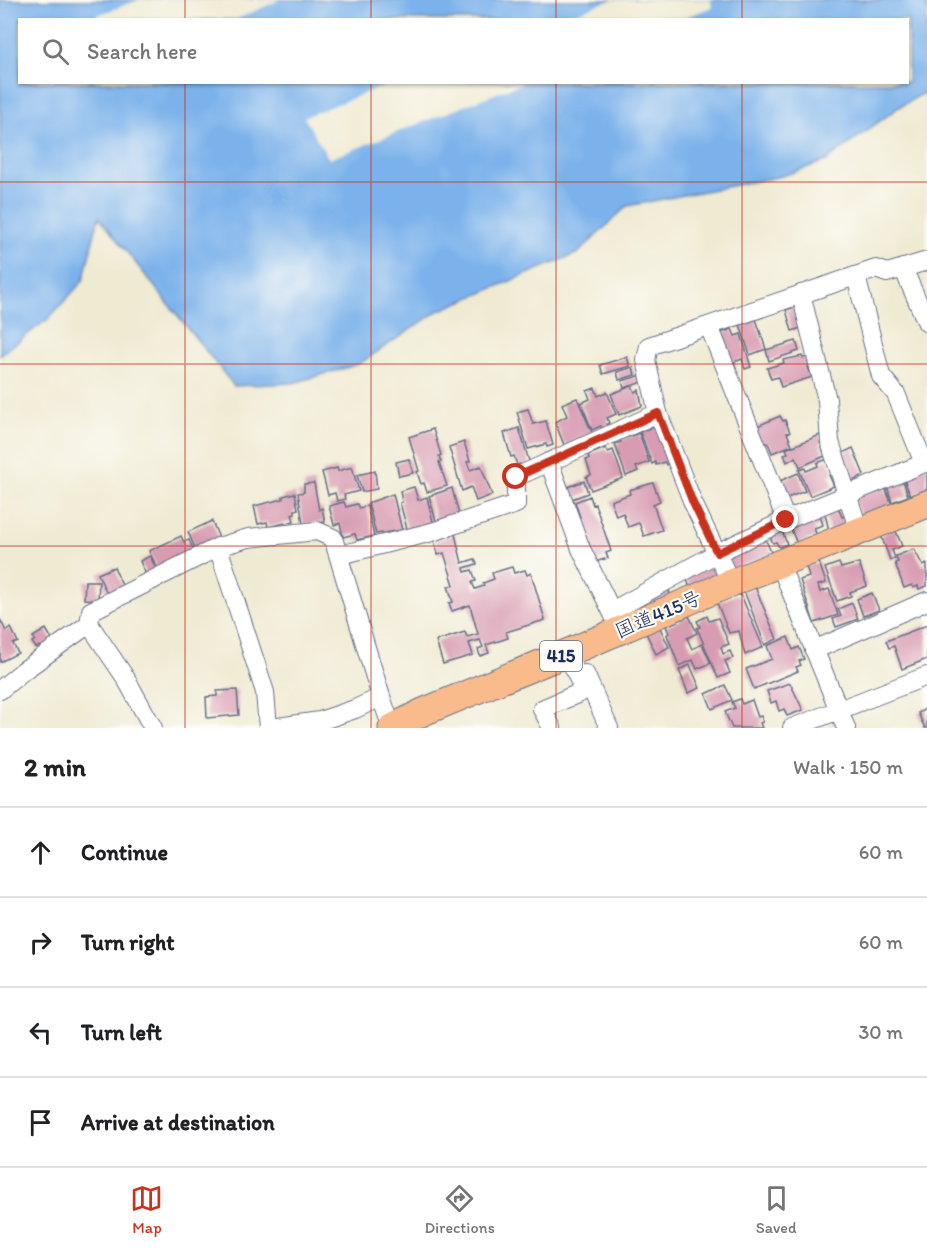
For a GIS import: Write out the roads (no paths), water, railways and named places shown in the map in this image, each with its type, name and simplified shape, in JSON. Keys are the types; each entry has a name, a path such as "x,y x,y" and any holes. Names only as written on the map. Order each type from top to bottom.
{"highway":[{"name":"国道415号","path":"392,728 423,712 571,652 616,620 731,583 927,504"}],"street":[{"path":"731,583 693,503 658,413 646,360 649,346 876,269 887,273 927,261"},
{"path":"903,268 927,323"},
{"path":"549,462 580,549 616,620 717,553 786,520 926,462 896,394 880,376 856,276"},
{"path":"801,294 827,400 830,442 859,531"},
{"path":"709,326 786,520"},
{"path":"340,555 432,532 516,504 516,477 658,413"},
{"path":"0,690 89,624 92,611 218,547 249,538 317,531 333,537 340,555 392,728"},
{"path":"218,547 265,692 270,728 320,721 381,697"},
{"path":"779,562 846,728"},
{"path":"814,650 927,602"},
{"path":"89,624 124,676 153,728"},
{"path":"552,728 542,709 584,691 571,652"},
{"path":"571,652 609,728"},
{"path":"792,728 927,676"}],"water":[{"path":"0,0 927,0 927,91 899,107 826,161 782,176 627,206 578,253 438,311 359,364 293,383 234,386 99,217 83,281 48,319 0,355"}]}
